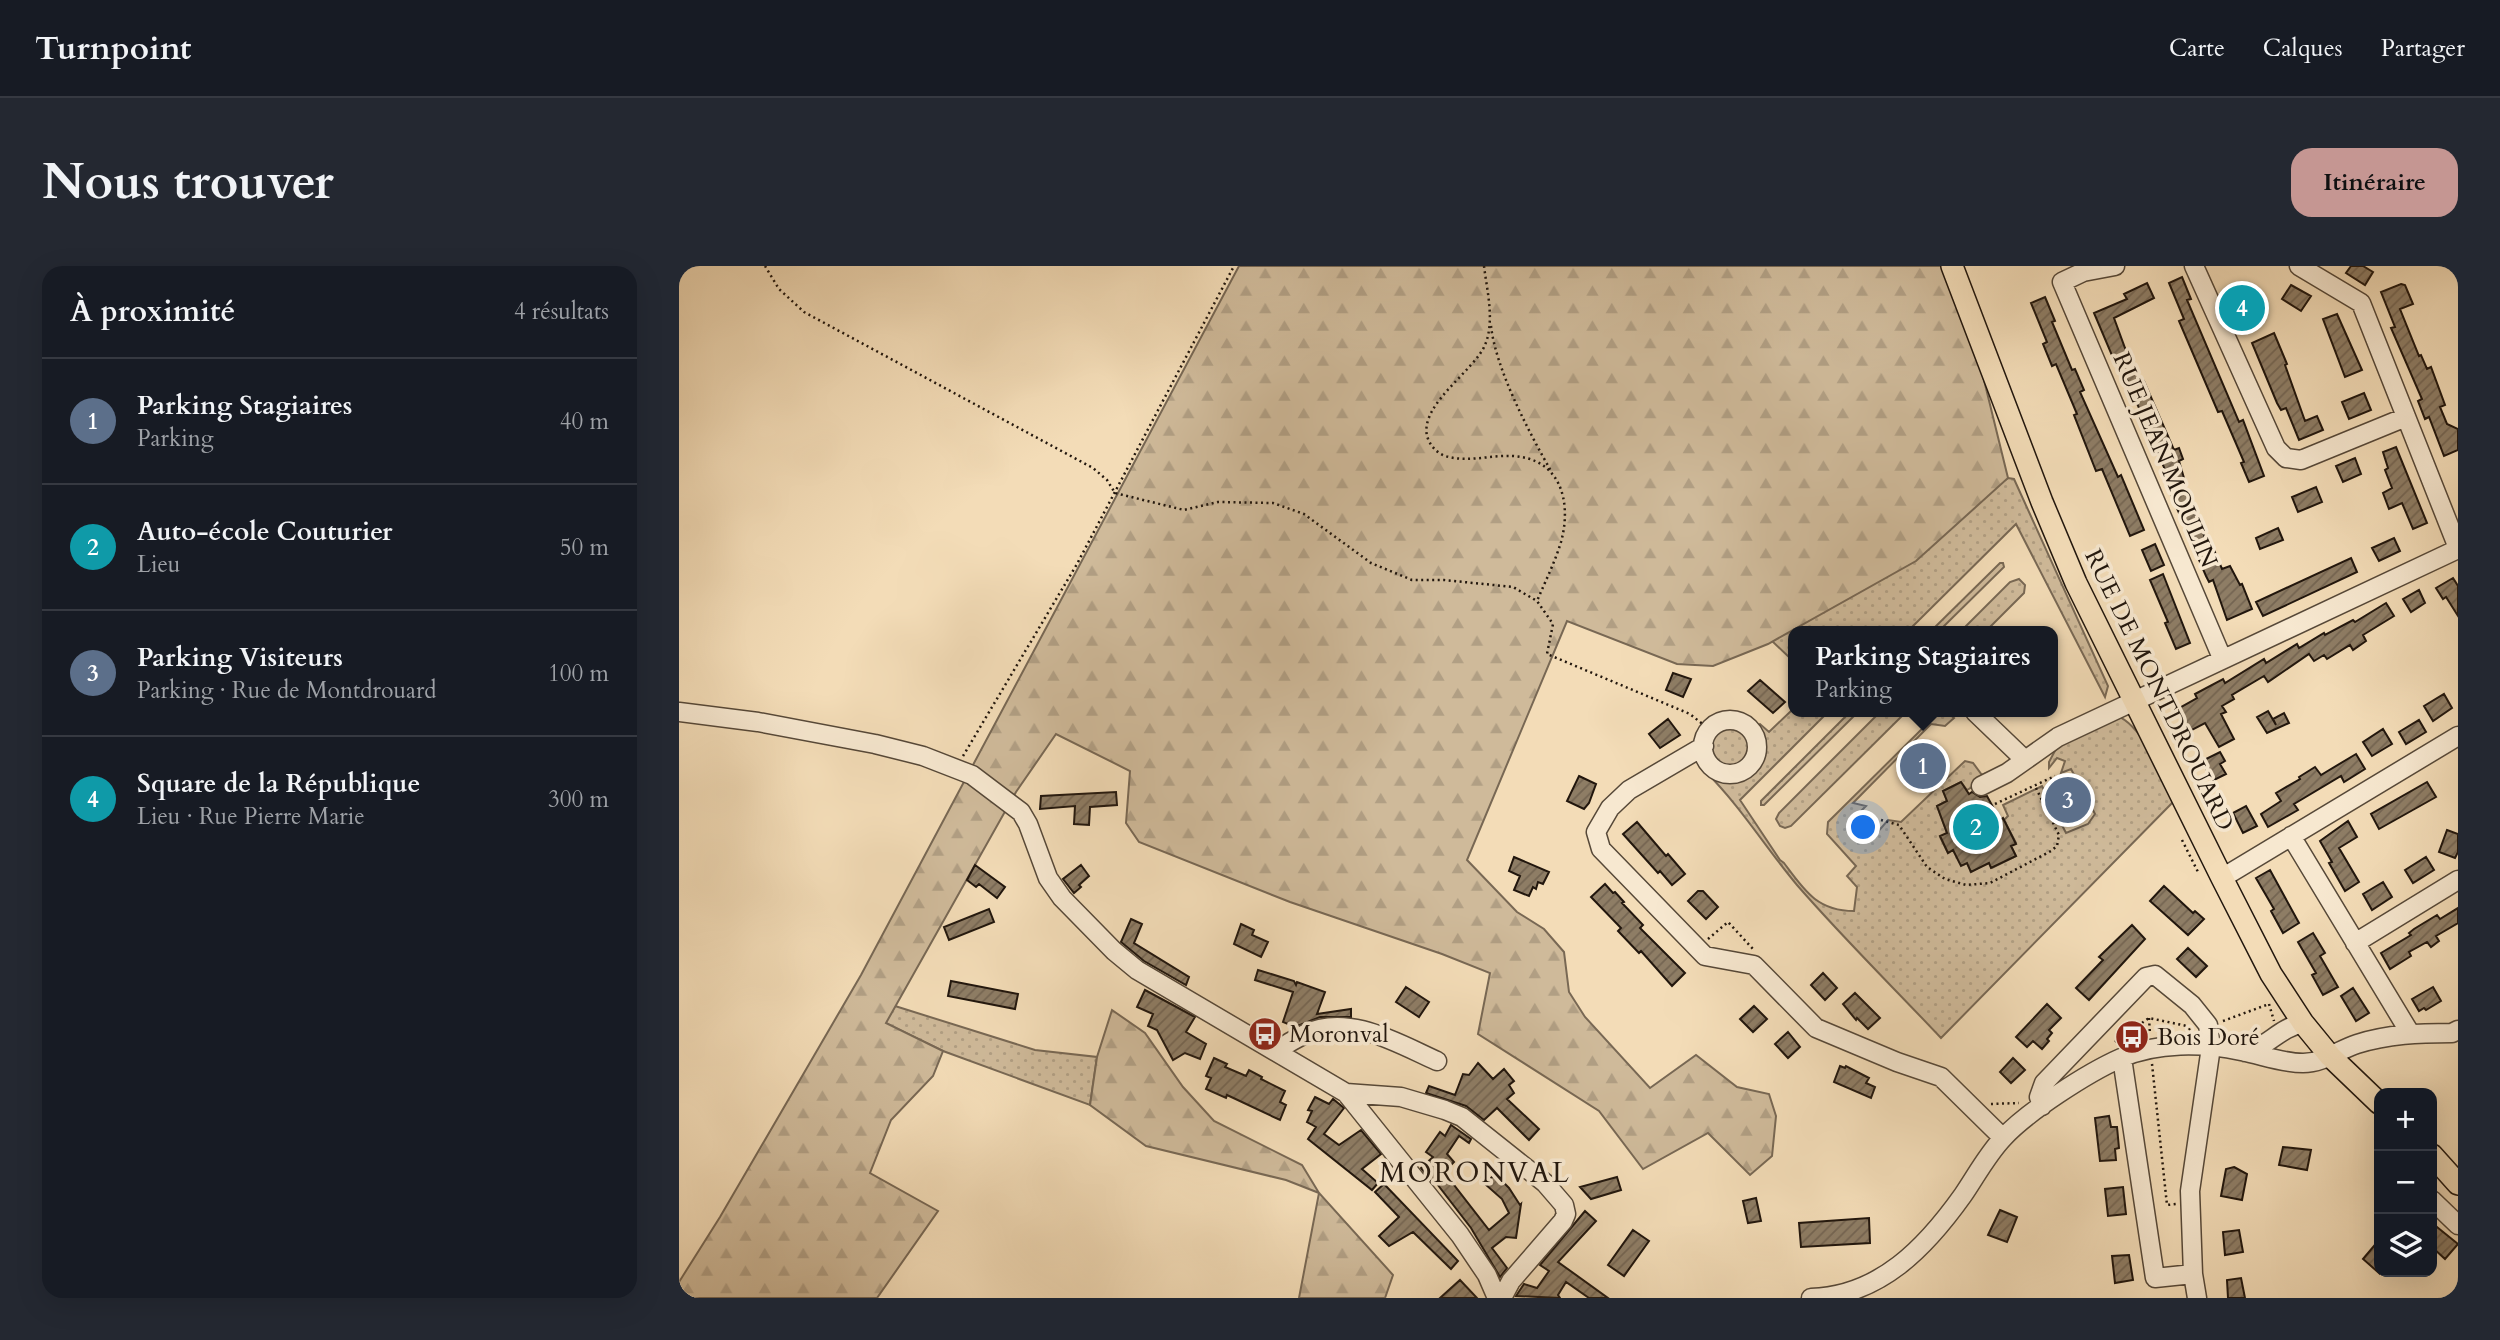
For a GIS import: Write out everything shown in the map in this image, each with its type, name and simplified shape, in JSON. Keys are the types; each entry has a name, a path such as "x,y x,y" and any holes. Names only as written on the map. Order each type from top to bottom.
{"main road":[{"name":"RUE DE MONTDROUARD","path":"1952,266 2075,583 2271,974 2303,1023 2330,1056 2374,1098"},
{"path":"2437,1157 2458,1174"},
{"path":"2437,1159 2458,1184"}],"street":[{"name":"RUE JEAN MOULIN","path":"2115,266 2083,272 2062,282 2222,658"},
{"path":"2194,266 2276,448 2286,458 2301,460 2406,417"},
{"path":"1981,786 2007,773 2058,737 2458,549 2361,303 2299,266"},
{"path":"679,712 758,722 875,744 956,767 972,775 1017,808 1027,821 1043,866 1054,887 1077,916 1114,951 1137,970 1346,1093 1460,1235 1499,1298 1565,1218 1563,1202 1510,1153 1457,1115 1401,1097 1346,1093"},
{"path":"1981,717 2025,760"},
{"path":"2222,877 2458,736"},
{"path":"1707,738 1629,790 1610,808 1596,832 1601,849 1705,956 1754,965 1816,1028 1941,1077 2003,1138"},
{"path":"2291,836 2410,1033"},
{"path":"2355,943 2458,880"},
{"path":"2042,1107 2039,1097 2044,1083 2146,977 2155,975 2192,1004 2208,1025 2211,1047 2190,1191 2193,1274 2197,1298"},
{"path":"2245,1052 2263,1047 2279,1032 2303,1023"},
{"path":"1276,1051 1307,1033 1323,1028 1355,1027 1437,1061"},
{"path":"1811,1298 1835,1296 1865,1287 1904,1262 1946,1217 2003,1138 2025,1118 2091,1074 2122,1058 2150,1049 2211,1047 2298,1063 2320,1061 2360,1043 2410,1033 2452,1033 2458,1030"},
{"path":"2122,1058 2155,1278 2193,1274"},
{"path":"2437,1205 2458,1225"}],"path":[{"path":"765,266 779,289 804,312 1093,468 1107,480 1115,493 1184,510 1218,502 1273,503 1304,513 1371,563 1412,580 1444,580 1513,587 1537,601 1553,624 1546,654 1690,714 1707,738"},
{"path":"956,767 1077,564 1234,266"},
{"path":"1484,266 1492,339 1501,368 1562,488 1565,517 1561,541 1537,601"},
{"path":"1490,315 1489,331 1481,354 1473,365 1456,379 1440,401 1426,428 1428,438 1439,453 1447,457 1514,456 1531,459 1544,466 1555,477"},
{"path":"1995,804 2055,776"},
{"path":"1881,820 1899,825 1931,872 1955,883 1982,886 2057,846 2059,835 2035,786"},
{"path":"1704,943 1728,922 1760,957"},
{"path":"2223,1021 2269,1004"},
{"path":"2149,1018 2150,1041"},
{"path":"2151,1056 2167,1205 2182,1203"},
{"path":"1989,1104 2020,1103"}],"green space":[{"path":"1239,266 1956,266 2008,478 1916,561 1800,626 1788,626 1788,633 1768,644 1713,666 1677,664 1567,621 1467,860 1517,912 1544,929 1564,952 1569,992 1585,1017 1650,1088 1696,1055 1737,1087 1769,1094 1776,1116 1772,1156 1750,1175 1708,1133 1643,1169 1599,1111 1478,1034 1490,973 1290,902 1139,842 1126,823 1130,771 1056,734 1016,792 886,1023 943,1051 933,1076 891,1120 870,1173 938,1211 877,1298 679,1298 679,1282 720,1217 861,975"},
{"path":"2008,478 2014,479 2108,686 2105,697 2016,524 1913,626 1798,626 1832,607"},
{"path":"2003,563 2004,567 1944,626 1936,626"},
{"path":"2019,579 2025,585 2024,593 1991,626 1966,626 2010,582"},
{"path":"1788,632 1788,656 1772,641"},
{"path":"1788,714 1788,717 1823,717 1740,800 1780,860 1805,890 1821,903 1841,910 1854,911 1857,887 1847,876 1856,866 1827,834 1828,822 1934,717 1954,718 1945,726 1931,724 1853,803 1866,806 1857,815 1876,834 1888,820 1901,822 1965,761 1973,763 1982,775 2005,765 2007,767 1967,790 1961,782 1943,791 1947,801 1937,806 1947,833 1940,837 1948,853 1953,850 1967,863 1971,872 1988,862 1992,868 2016,856 2011,846 2016,843 2004,820 2008,816 2003,805 2042,786 2066,833 2088,824 2095,814 2071,769 2061,773 2065,761 2057,758 2049,768 2049,762 2057,747 2114,715 2124,719 2142,738 2175,800 1941,1038 1797,885 1731,799 1706,772 1709,770 1732,778 1744,776 1756,766 1761,751 1761,743 1755,729 1760,724 1769,732"},
{"path":"1845,717 1853,717 1764,805 1761,805 1761,801"},
{"path":"1875,717 1901,717 1791,826 1780,826 1776,819"},
{"path":"1730,728 1743,734 1749,747 1743,760 1730,766 1717,760 1711,747 1717,734"},
{"path":"895,1006 1035,1050 1097,1057 1090,1105 943,1051 885,1023"},
{"path":"1112,1010 1145,1033 1183,1087 1214,1121 1302,1165 1319,1193 1286,1180 1146,1146 1090,1105 1097,1057"},
{"path":"1319,1193 1393,1275 1385,1298 1299,1298"}],"building":[{"path":"2351,266 2363,266 2373,272 2365,285 2346,273"},
{"path":"2182,277 2191,299 2187,300 2239,422 2243,420 2264,476 2249,482 2241,463 2244,462 2222,411 2218,412 2179,321 2184,319 2169,283"},
{"path":"2147,283 2154,298 2114,318 2125,348 2142,382 2144,381 2174,450 2179,448 2183,459 2179,461 2184,478 2181,479 2211,552 2214,550 2222,569 2230,566 2240,585 2242,584 2252,609 2227,620 2213,580 2209,582 2206,576 2170,492 2174,491 2123,370 2119,372 2094,313 2127,299 2124,294"},
{"path":"2291,285 2311,296 2301,311 2282,299"},
{"path":"2405,285 2413,304 2400,309 2419,356 2421,355 2427,369 2431,367 2445,405 2440,407 2447,424 2458,429 2458,450 2444,456 2429,417 2425,419 2418,401 2422,399 2391,328 2395,327 2381,292"},
{"path":"2045,297 2055,321 2052,322 2072,370 2075,369 2084,390 2080,392 2118,477 2121,475 2144,530 2130,536 2102,469 2096,471 2074,415 2077,414 2056,364 2052,366 2043,344 2047,342 2031,303"},
{"path":"2337,314 2362,370 2345,377 2323,319"},
{"path":"2274,333 2305,421 2317,416 2323,430 2299,440 2286,408 2281,410 2277,403 2252,343"},
{"path":"2364,393 2371,410 2349,419 2342,402"},
{"path":"2396,447 2427,523 2413,529 2402,503 2389,509 2383,493 2392,488 2385,470 2388,468 2383,452"},
{"path":"2355,458 2361,474 2343,482 2336,466"},
{"path":"2316,487 2322,502 2298,512 2292,497"},
{"path":"2278,528 2283,540 2260,549 2256,538"},
{"path":"2394,538 2400,551 2379,561 2372,548"},
{"path":"2155,544 2164,565 2151,571 2142,550"},
{"path":"2351,558 2357,572 2263,616 2256,602"},
{"path":"2163,574 2190,643 2176,649 2150,580"},
{"path":"2453,578 2458,586 2458,616 2446,597 2443,599 2436,588"},
{"path":"2419,590 2425,603 2411,612 2403,599"},
{"path":"2386,603 2394,616 2363,635 2366,641 2353,650 2350,645 2327,659 2324,655 2314,661 2309,654 2268,682 2264,676 2232,695 2234,699 2222,706 2226,712 2221,714 2234,739 2219,747 2205,723 2188,732 2176,710 2197,698 2195,694 2223,679 2225,683 2264,659 2266,663 2297,644 2299,648 2324,633 2325,635 2353,620 2355,622"},
{"path":"1673,673 1691,679 1683,697 1666,690"},
{"path":"1760,680 1785,702 1773,713 1748,691"},
{"path":"2444,694 2452,708 2433,721 2424,706"},
{"path":"2268,711 2276,725 2273,719 2284,713 2289,723 2267,733 2257,717"},
{"path":"1668,719 1680,735 1660,748 1649,734"},
{"path":"2419,720 2426,732 2406,744 2399,732"},
{"path":"2383,729 2392,744 2372,756 2363,742"},
{"path":"2220,752 2225,761 2220,764 2226,774 2212,781 2202,761"},
{"path":"2356,754 2365,769 2344,782 2341,776 2294,804 2298,810 2268,827 2261,814 2281,801 2276,793 2315,767 2321,775"},
{"path":"1579,776 1596,784 1584,809 1567,801"},
{"path":"1961,782 1969,794 1972,792 1980,797 1987,796 2000,820 2003,818 2016,844 2011,846 2016,856 1991,868 1989,863 1971,872 1967,863 1961,866 1953,850 1948,853 1940,836 1947,833 1937,806 1947,801 1943,791"},
{"path":"2427,782 2436,797 2379,829 2371,814"},
{"path":"1116,792 1117,805 1090,807 1089,825 1074,824 1075,806 1040,809 1041,796"},
{"path":"2246,806 2257,826 2243,833 2233,813"},
{"path":"2348,821 2357,837 2339,848 2359,882 2345,891 2320,841"},
{"path":"1637,822 1685,874 1672,885 1623,834"},
{"path":"2447,830 2458,834 2458,852 2455,858 2439,852"},
{"path":"1514,857 1549,872 1543,884 1538,882 1536,889 1533,887 1529,896 1514,890 1520,876 1509,871"},
{"path":"2426,857 2434,870 2413,883 2405,870"},
{"path":"975,865 1005,887 997,898 979,884 976,887 967,880"},
{"path":"1081,865 1089,876 1074,893 1063,879"},
{"path":"2270,870 2299,923 2283,933 2271,911 2274,909 2256,878"},
{"path":"2383,882 2392,897 2372,910 2363,894"},
{"path":"1605,884 1643,925 1640,928 1685,973 1672,986 1641,951 1639,953 1618,931 1621,928 1591,897"},
{"path":"2164,886 2193,913 2195,911 2204,919 2188,935 2150,901"},
{"path":"1698,891 1703,891 1718,907 1706,919 1688,901"},
{"path":"2458,908 2458,923 2436,936 2439,941 2431,947 2427,942 2409,952 2411,956 2390,969 2381,953 2437,915 2440,919"},
{"path":"989,909 994,922 949,940 944,927"},
{"path":"1131,919 1142,924 1134,943 1189,977 1186,985 1144,961 1121,942"},
{"path":"1241,924 1254,930 1252,935 1268,942 1261,957 1234,944"},
{"path":"2132,925 2145,939 2089,1000 2076,988 2103,960 2099,957"},
{"path":"2313,933 2325,953 2320,956 2338,987 2323,995 2312,975 2316,973 2298,942"},
{"path":"2188,948 2207,966 2196,977 2177,959"},
{"path":"1258,970 1294,981 1296,985 1297,982 1325,992 1317,1014 1351,1009 1351,1017 1320,1017 1295,1027 1283,1022 1293,992 1255,980"},
{"path":"1823,973 1837,988 1825,1000 1811,985"},
{"path":"951,981 1018,994 1015,1009 948,996"},
{"path":"1406,987 1429,1002 1419,1017 1396,1002"},
{"path":"2433,987 2441,1001 2419,1011 2412,999"},
{"path":"2353,988 2369,1013 2356,1021 2341,996"},
{"path":"1145,990 1195,1017 1186,1032 1206,1044 1200,1059 1185,1053 1173,1060 1157,1030 1148,1026 1153,1014 1137,1007"},
{"path":"1855,993 1880,1018 1868,1029 1857,1018 1856,1020 1843,1004"},
{"path":"2047,1004 2061,1018 2049,1030 2052,1033 2042,1049 2033,1041 2027,1047 2016,1037"},
{"path":"1754,1006 1767,1019 1753,1032 1740,1019"},
{"path":"1788,1032 1800,1047 1788,1058 1775,1044"},
{"path":"1214,1058 1227,1064 1225,1067 1246,1076 1249,1070 1285,1091 1280,1102 1286,1105 1280,1120 1227,1095 1226,1098 1206,1089 1211,1078 1206,1076"},
{"path":"2013,1058 2025,1070 2011,1083 2000,1072"},
{"path":"1478,1063 1493,1079 1504,1069 1514,1081 1509,1085 1514,1093 1507,1099 1539,1129 1529,1140 1497,1108 1484,1120 1466,1106 1426,1093 1429,1086 1455,1095 1463,1074 1469,1075"},
{"path":"1840,1066 1846,1066 1869,1078 1866,1083 1875,1087 1871,1098 1834,1082"},
{"path":"1315,1097 1329,1104 1333,1099 1344,1108 1324,1134 1339,1145 1361,1130 1381,1154 1362,1169 1378,1183 1372,1190 1308,1139 1316,1127 1307,1122 1312,1111 1308,1110"},
{"path":"2109,1116 2111,1127 2117,1127 2119,1148 2115,1149 2116,1160 2100,1161 2095,1118"},
{"path":"1451,1125 1471,1139 1469,1143 1459,1136 1447,1154 1454,1162 1444,1172 1489,1230 1509,1213 1502,1199 1485,1184 1495,1174 1521,1204 1516,1238 1506,1237 1492,1248 1507,1268 1500,1277 1471,1228 1434,1180 1432,1182 1421,1168 1433,1157 1426,1152 1440,1132 1445,1136"},
{"path":"2283,1147 2311,1150 2307,1170 2279,1165"},
{"path":"2234,1167 2247,1174 2242,1200 2221,1196 2226,1169"},
{"path":"1617,1177 1621,1190 1591,1199 1580,1187"},
{"path":"1384,1184 1458,1261 1451,1269 1413,1232 1389,1246 1379,1236 1399,1217 1375,1192"},
{"path":"2123,1187 2126,1214 2108,1216 2105,1189"},
{"path":"1756,1198 1761,1221 1748,1223 1743,1201"},
{"path":"2000,1210 2017,1217 2007,1242 1988,1235"},
{"path":"1585,1211 1596,1221 1558,1262 1608,1298 1589,1298 1566,1282 1558,1295 1560,1298 1516,1296 1524,1284 1537,1288 1549,1271 1540,1265"},
{"path":"1869,1218 1870,1243 1801,1247 1799,1223"},
{"path":"2437,1227 2458,1244 2445,1259 2437,1252"},
{"path":"1633,1230 1649,1241 1624,1276 1608,1265"},
{"path":"2239,1230 2243,1252 2225,1255 2223,1232"},
{"path":"2374,1246 2374,1269 2363,1259"},
{"path":"2129,1255 2133,1280 2115,1283 2112,1256"},
{"path":"2241,1278 2245,1298 2228,1298 2227,1280"},
{"path":"1460,1280 1477,1298 1440,1298"}],"place":[{"name":"Square de la République","path":"2242,308"},
{"name":"Parking Stagiaires","path":"1923,766"},
{"name":"Parking Visiteurs","path":"2068,800"},
{"name":"Auto-école Couturier","path":"1976,827"},
{"name":"Moronval","path":"1265,1034"},
{"name":"Bois Doré","path":"2132,1037"}],"district":[{"name":"MORONVAL","path":"1475,1173"}]}
